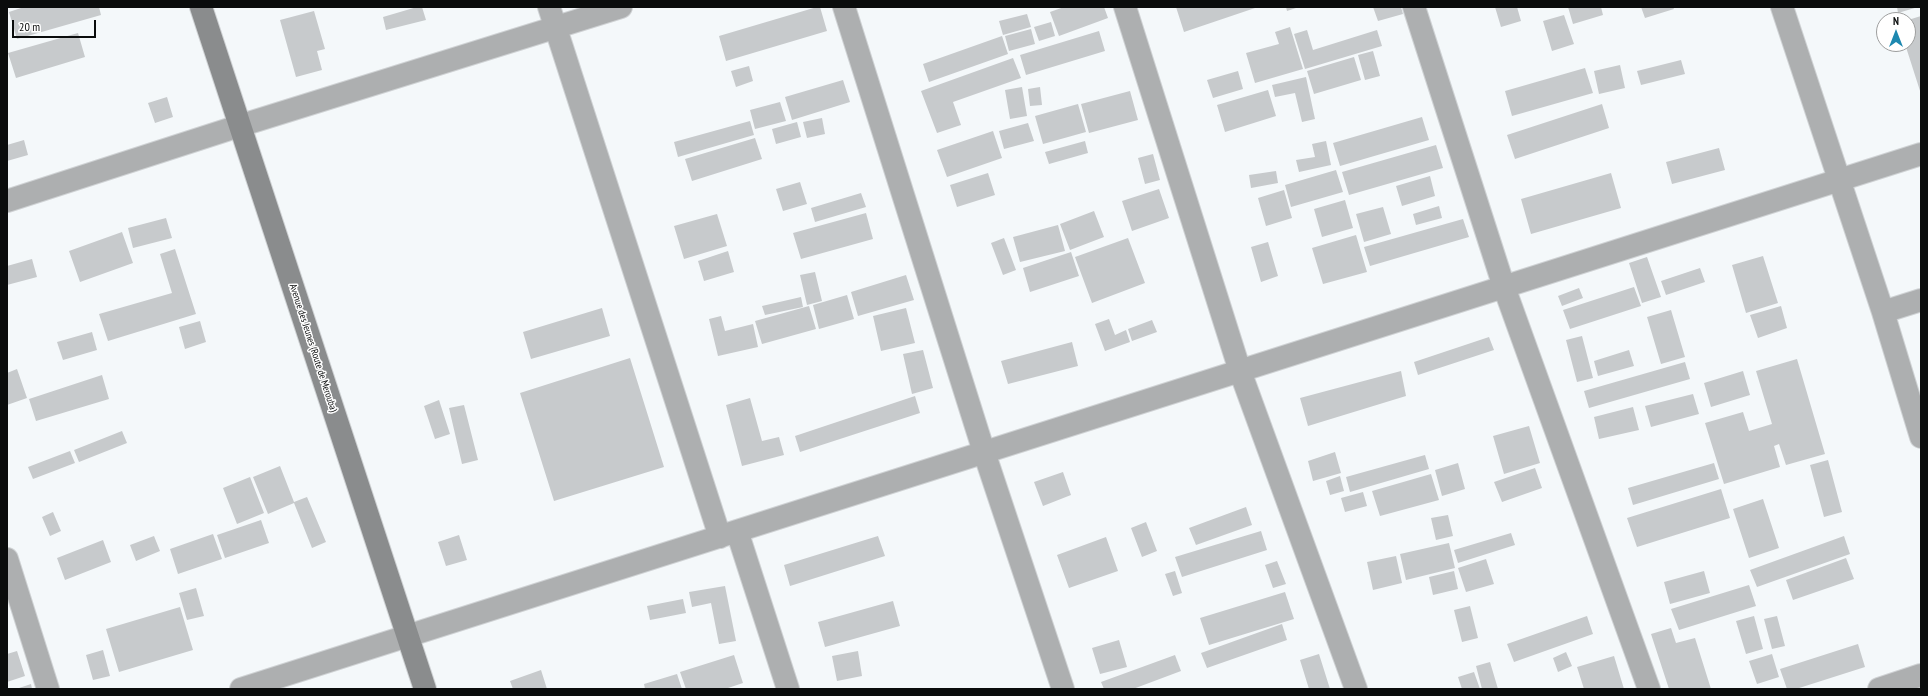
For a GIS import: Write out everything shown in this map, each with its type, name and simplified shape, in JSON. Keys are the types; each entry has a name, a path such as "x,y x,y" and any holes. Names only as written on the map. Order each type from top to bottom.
{"main road":[{"name":"Avenue des Jeunes (Route de Merouba)","path":"201,7 425,689"}],"street":[{"path":"549,7 729,534 788,689"},
{"path":"7,201 240,126 621,7"},
{"path":"844,7 984,452 1063,689"},
{"path":"1125,7 1240,371 1356,689"},
{"path":"1414,7 1504,287 1649,689"},
{"path":"1782,7 1883,312 1921,437"},
{"path":"241,689 1921,154"},
{"path":"1883,312 1921,300"},
{"path":"7,559 48,689"},
{"path":"1879,689 1921,676"}],"building":[{"path":"24,7 99,7 101,15 17,39 9,12"},
{"path":"417,7 422,7 426,20 386,30 383,17"},
{"path":"820,7 827,31 726,61 719,36"},
{"path":"1064,7 1104,7 1108,18 1059,36 1050,12"},
{"path":"1176,7 1258,7 1184,32"},
{"path":"1286,7 1299,7 1287,11"},
{"path":"1373,7 1401,7 1403,14 1378,21"},
{"path":"1495,7 1517,7 1521,21 1501,27"},
{"path":"1568,7 1601,7 1603,15 1573,24"},
{"path":"1641,7 1673,7 1674,9 1645,18"},
{"path":"1897,7 1918,7 1901,12 1898,12"},
{"path":"314,11 325,49 317,51 322,70 296,77 280,20"},
{"path":"1027,14 1031,27 1003,35 999,21"},
{"path":"1564,15 1574,44 1552,51 1543,21"},
{"path":"1921,16 1921,94 1908,52 1916,52 1916,18"},
{"path":"1051,22 1055,36 1039,41 1034,27"},
{"path":"1290,27 1303,69 1255,83 1246,53 1279,44 1275,32"},
{"path":"1031,29 1035,44 1009,51 1005,36"},
{"path":"1307,30 1313,50 1377,30 1382,46 1305,69 1294,34"},
{"path":"1099,31 1105,51 1026,75 1020,55"},
{"path":"78,33 85,57 16,78 8,53"},
{"path":"1002,36 1008,54 929,82 923,64"},
{"path":"1373,51 1380,76 1365,80 1358,55"},
{"path":"1354,57 1361,80 1314,94 1307,71"},
{"path":"1013,58 1021,78 953,102 961,125 937,133 921,91"},
{"path":"1681,60 1685,74 1641,85 1637,71"},
{"path":"1620,65 1625,88 1599,94 1594,71"},
{"path":"749,66 753,81 736,87 731,71"},
{"path":"1585,68 1593,93 1512,116 1505,91"},
{"path":"1238,71 1243,89 1213,98 1207,80"},
{"path":"1306,77 1315,119 1302,122 1295,93 1275,97 1272,85"},
{"path":"843,80 850,102 792,120 785,97"},
{"path":"1022,87 1027,116 1010,119 1005,90"},
{"path":"1040,87 1042,105 1030,106 1028,89"},
{"path":"1268,90 1276,116 1225,132 1217,105"},
{"path":"1130,91 1138,120 1089,133 1081,104"},
{"path":"167,97 173,117 155,123 148,103"},
{"path":"780,102 786,121 755,129 750,110"},
{"path":"1078,104 1086,132 1043,144 1035,116"},
{"path":"1602,104 1609,128 1515,159 1507,135"},
{"path":"1422,117 1429,140 1340,166 1333,143"},
{"path":"822,118 825,134 807,138 803,122"},
{"path":"750,121 754,135 678,157 674,142"},
{"path":"797,122 801,137 776,144 772,129"},
{"path":"1028,123 1034,141 1004,149 999,131"},
{"path":"993,131 1002,158 947,177 937,150"},
{"path":"755,138 762,159 692,181 685,159"},
{"path":"24,140 28,155 7,161 7,145"},
{"path":"1085,141 1088,153 1049,164 1045,152"},
{"path":"1326,141 1331,165 1299,172 1296,160 1315,157 1312,144"},
{"path":"1436,145 1443,168 1349,195 1342,172"},
{"path":"1719,148 1725,170 1672,184 1666,162"},
{"path":"1153,154 1160,180 1145,184 1138,158"},
{"path":"1336,170 1343,192 1291,207 1285,185"},
{"path":"1276,171 1278,183 1251,188 1249,175"},
{"path":"988,173 995,195 957,207 950,185"},
{"path":"1611,173 1621,208 1531,234 1521,199"},
{"path":"1430,176 1435,196 1402,206 1396,186"},
{"path":"800,182 807,204 783,211 776,189"},
{"path":"1159,189 1169,218 1132,231 1122,201"},
{"path":"1284,190 1292,218 1266,226 1258,198"},
{"path":"861,193 866,207 815,222 811,208"},
{"path":"1345,200 1353,228 1322,237 1314,209"},
{"path":"1439,206 1442,218 1416,225 1413,214"},
{"path":"1383,207 1391,234 1364,242 1356,214"},
{"path":"1094,211 1104,237 1070,250 1060,224"},
{"path":"866,213 873,239 801,259 793,233"},
{"path":"717,214 727,246 684,259 674,226"},
{"path":"166,218 172,238 133,248 128,228"},
{"path":"1463,219 1469,237 1370,266 1364,247"},
{"path":"1058,225 1065,251 1020,262 1013,237"},
{"path":"122,232 133,263 80,282 69,251"},
{"path":"1356,235 1367,272 1323,284 1312,248"},
{"path":"1004,238 1016,270 1003,275 991,243"},
{"path":"1128,238 1145,283 1092,303 1075,257"},
{"path":"1268,242 1278,276 1261,282 1251,247"},
{"path":"175,249 196,314 108,341 99,314 172,293 160,254"},
{"path":"728,251 734,272 704,281 698,261"},
{"path":"1071,252 1079,276 1030,292 1023,268"},
{"path":"1763,256 1778,303 1746,313 1732,265"},
{"path":"1647,257 1661,297 1642,303 1629,263"},
{"path":"32,259 37,277 7,285 7,266"},
{"path":"1700,268 1705,282 1666,295 1661,281"},
{"path":"815,272 822,301 807,305 800,275"},
{"path":"906,275 914,300 858,316 851,292"},
{"path":"1634,287 1641,306 1570,329 1563,310"},
{"path":"1579,288 1583,298 1562,306 1558,296"},
{"path":"847,295 854,319 819,329 813,305"},
{"path":"801,297 803,307 765,315 762,306"},
{"path":"809,306 816,329 762,344 755,321"},
{"path":"1781,306 1787,328 1758,338 1750,315"},
{"path":"602,308 610,336 531,359 523,332"},
{"path":"906,308 915,343 881,351 873,316"},
{"path":"1671,310 1685,357 1661,364 1647,317"},
{"path":"721,316 725,331 753,324 758,347 718,356 709,319"},
{"path":"1109,319 1115,335 1126,330 1130,342 1105,351 1095,324"},
{"path":"1152,320 1157,332 1132,341 1128,329"},
{"path":"200,321 206,342 185,349 179,327"},
{"path":"92,332 97,350 63,360 57,342"},
{"path":"1582,336 1593,378 1577,382 1566,340"},
{"path":"1489,337 1494,350 1418,375 1414,362"},
{"path":"1072,342 1078,366 1008,384 1001,361"},
{"path":"923,350 933,388 912,394 903,354"},
{"path":"1629,350 1634,366 1598,376 1594,361"},
{"path":"630,358 664,467 554,501 520,393"},
{"path":"1797,359 1825,454 1786,465 1779,444 1774,446 1780,467 1724,484 1705,423 1743,412 1749,431 1772,424 1756,371"},
{"path":"1685,362 1690,379 1589,408 1584,391"},
{"path":"17,369 27,398 7,405 7,373"},
{"path":"1401,371 1406,396 1308,426 1300,398"},
{"path":"1743,371 1750,395 1711,407 1704,383"},
{"path":"102,375 109,399 36,421 29,399"},
{"path":"1693,394 1699,414 1651,427 1645,406"},
{"path":"915,396 920,413 800,452 795,436"},
{"path":"750,398 762,441 779,437 784,455 742,466 726,405"},
{"path":"439,400 450,434 435,439 424,406"},
{"path":"464,405 478,460 462,464 449,408"},
{"path":"1633,407 1639,430 1599,439 1594,417"},
{"path":"1529,426 1540,463 1504,474 1493,436"},
{"path":"122,431 127,443 79,462 74,450"},
{"path":"70,451 75,463 33,479 28,467"},
{"path":"1335,452 1341,473 1313,481 1308,461"},
{"path":"1425,455 1429,469 1350,492 1346,477"},
{"path":"1828,460 1842,512 1824,517 1810,465"},
{"path":"1458,463 1465,489 1442,496 1435,470"},
{"path":"1714,463 1719,479 1633,505 1628,488"},
{"path":"280,466 294,502 307,497 326,542 312,548 294,503 268,514 253,477"},
{"path":"1535,468 1542,488 1502,502 1494,482"},
{"path":"1063,472 1071,495 1043,506 1034,482"},
{"path":"1431,474 1439,500 1380,516 1372,491"},
{"path":"1340,476 1344,491 1330,495 1326,481"},
{"path":"250,477 264,513 237,524 223,488"},
{"path":"1721,489 1730,518 1637,547 1627,518"},
{"path":"1363,492 1367,506 1345,512 1341,498"},
{"path":"1763,499 1779,548 1749,558 1733,509"},
{"path":"1246,507 1252,525 1196,545 1189,528"},
{"path":"53,512 61,531 50,536 42,517"},
{"path":"1448,515 1453,536 1436,540 1431,518"},
{"path":"261,520 269,543 225,558 217,535"},
{"path":"1146,522 1157,551 1142,557 1131,528"},
{"path":"1261,531 1267,550 1182,577 1175,557"},
{"path":"1511,533 1515,545 1458,563 1454,550"},
{"path":"213,534 222,559 178,574 170,549"},
{"path":"459,535 467,560 446,566 438,542"},
{"path":"154,536 160,551 136,561 130,545"},
{"path":"878,536 885,556 790,586 784,565"},
{"path":"1844,536 1850,554 1757,587 1750,570"},
{"path":"1106,537 1118,571 1069,588 1057,555"},
{"path":"103,540 111,562 65,580 57,558"},
{"path":"1449,543 1455,568 1406,580 1400,554"},
{"path":"1396,556 1402,583 1373,590 1367,562"},
{"path":"1846,558 1854,579 1793,600 1786,580"},
{"path":"1486,559 1494,584 1466,592 1458,568"},
{"path":"1277,561 1286,584 1273,588 1265,565"},
{"path":"1175,571 1182,593 1173,596 1165,574"},
{"path":"1454,571 1458,589 1433,595 1429,577"},
{"path":"1704,571 1710,593 1670,604 1664,582"},
{"path":"1749,585 1756,606 1679,630 1671,609"},
{"path":"725,586 736,641 719,644 711,603 692,607 689,592"},
{"path":"196,588 204,616 187,620 179,593"},
{"path":"1285,592 1294,619 1209,645 1200,618"},
{"path":"683,599 686,613 650,620 647,606"},
{"path":"893,601 900,626 825,647 818,622"},
{"path":"1470,606 1478,638 1462,642 1454,610"},
{"path":"180,607 193,650 119,672 106,629"},
{"path":"1587,616 1593,634 1514,662 1507,644"},
{"path":"1754,616 1763,649 1746,654 1736,621"},
{"path":"1777,616 1785,646 1772,649 1764,619"},
{"path":"1282,624 1287,640 1207,668 1201,653"},
{"path":"1671,628 1676,643 1695,638 1711,689 1669,689 1651,634"},
{"path":"1119,640 1127,667 1100,674 1092,648"},
{"path":"1858,644 1865,667 1796,689 1787,689 1780,669"},
{"path":"103,650 110,676 93,680 86,655"},
{"path":"17,651 25,676 7,682 7,654"},
{"path":"858,651 862,676 837,681 832,656"},
{"path":"1566,652 1572,666 1558,672 1553,658"},
{"path":"1319,654 1330,689 1309,689 1300,660"},
{"path":"1772,654 1779,677 1757,684 1749,661"},
{"path":"734,655 743,683 725,689 686,689 680,672"},
{"path":"1175,655 1181,671 1133,689 1104,689 1101,682"},
{"path":"1614,656 1624,689 1584,689 1577,667"},
{"path":"1490,662 1498,689 1482,689 1476,666"},
{"path":"541,670 547,689 513,689 510,681"},
{"path":"1474,672 1480,689 1462,689 1458,677"},
{"path":"677,674 682,689 645,689 644,684"},
{"path":"31,684 32,689 16,689"}]}
